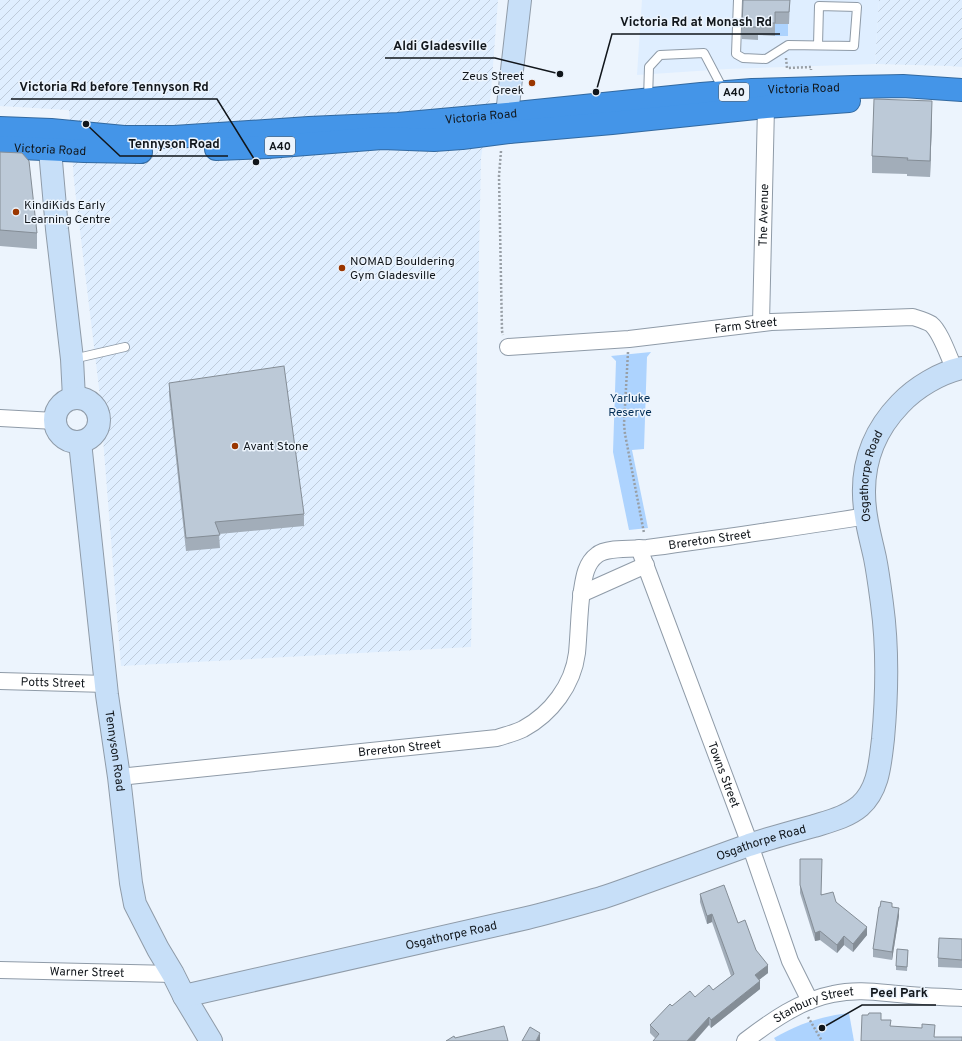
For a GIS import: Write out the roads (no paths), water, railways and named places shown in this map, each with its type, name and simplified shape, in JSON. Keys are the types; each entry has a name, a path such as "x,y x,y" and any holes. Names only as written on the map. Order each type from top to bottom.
{"highway":[{"name":"Victoria Road","path":"0,128 50,140 84,152 148,152 268,147 382,138 434,140 494,135 506,130 648,100 725,92 903,86 962,90"},
{"name":"Victoria Road","path":"506,130 612,123 766,107 860,100 962,102"},
{"name":"Victoria Road","path":"0,147 50,140"}],"street":[{"path":"506,130 520,0"},
{"name":"The Avenue","path":"761,323 766,107"},
{"path":"50,140 57,230 72,359 74,398"},
{"name":"Farm Street","path":"508,347 629,340 761,323 913,318 923,320 931,324 958,369"},
{"name":"Osgathorpe Road","path":"184,996 527,918 602,898 750,845 842,817 860,806 871,793 880,769 886,709 885,632 876,561 866,516 863,486 867,459 882,427 893,411 904,399 936,378 958,369"},
{"path":"79,398 86,400 94,406 98,412 99,422 97,430 91,437 84,441 74,442 67,440 59,434 55,421 57,410 63,403 70,399 79,398"},
{"path":"0,418 55,421"},
{"name":"Tennyson Road","path":"80,442 106,684 119,777 131,883 135,904 184,996 211,1041"},
{"name":"Brereton Street","path":"119,777 497,738 510,734 537,720 562,694 568,682 577,654 581,594 584,575 592,560 598,554 606,550 643,548 821,524 866,516"},
{"name":"Towns Street","path":"643,548 646,565 750,845 806,1003"},
{"path":"581,594 646,565"},
{"name":"Potts Street","path":"0,681 106,684"},
{"name":"Warner Street","path":"0,970 173,974"},
{"name":"Stanbury Street","path":"745,1041 773,1021 806,1003 834,994 858,991 962,998"}],"lane":[{"path":"738,0 736,54 743,58 766,59 788,46 854,46 857,7 819,3 818,45"},
{"path":"648,100 649,67 660,55 704,53 725,92"},
{"path":"72,359 126,347"}],"place":[{"name":"Aldi Gladesville","path":"560,74"},
{"name":"Zeus Street Greek","path":"532,83"},
{"name":"Victoria Rd at Monash Rd","path":"596,92"},
{"name":"Tennyson Road","path":"86,124"},
{"name":"Victoria Rd before Tennyson Rd","path":"256,162"},
{"name":"KindiKids Early Learning Centre","path":"16,212"},
{"name":"NOMAD Bouldering Gym Gladesville","path":"342,268"},
{"name":"Avant Stone","path":"235,446"},
{"name":"Peel Park","path":"822,1028"}],"park label":[{"name":"Yarluke Reserve","path":"630,405"}]}
